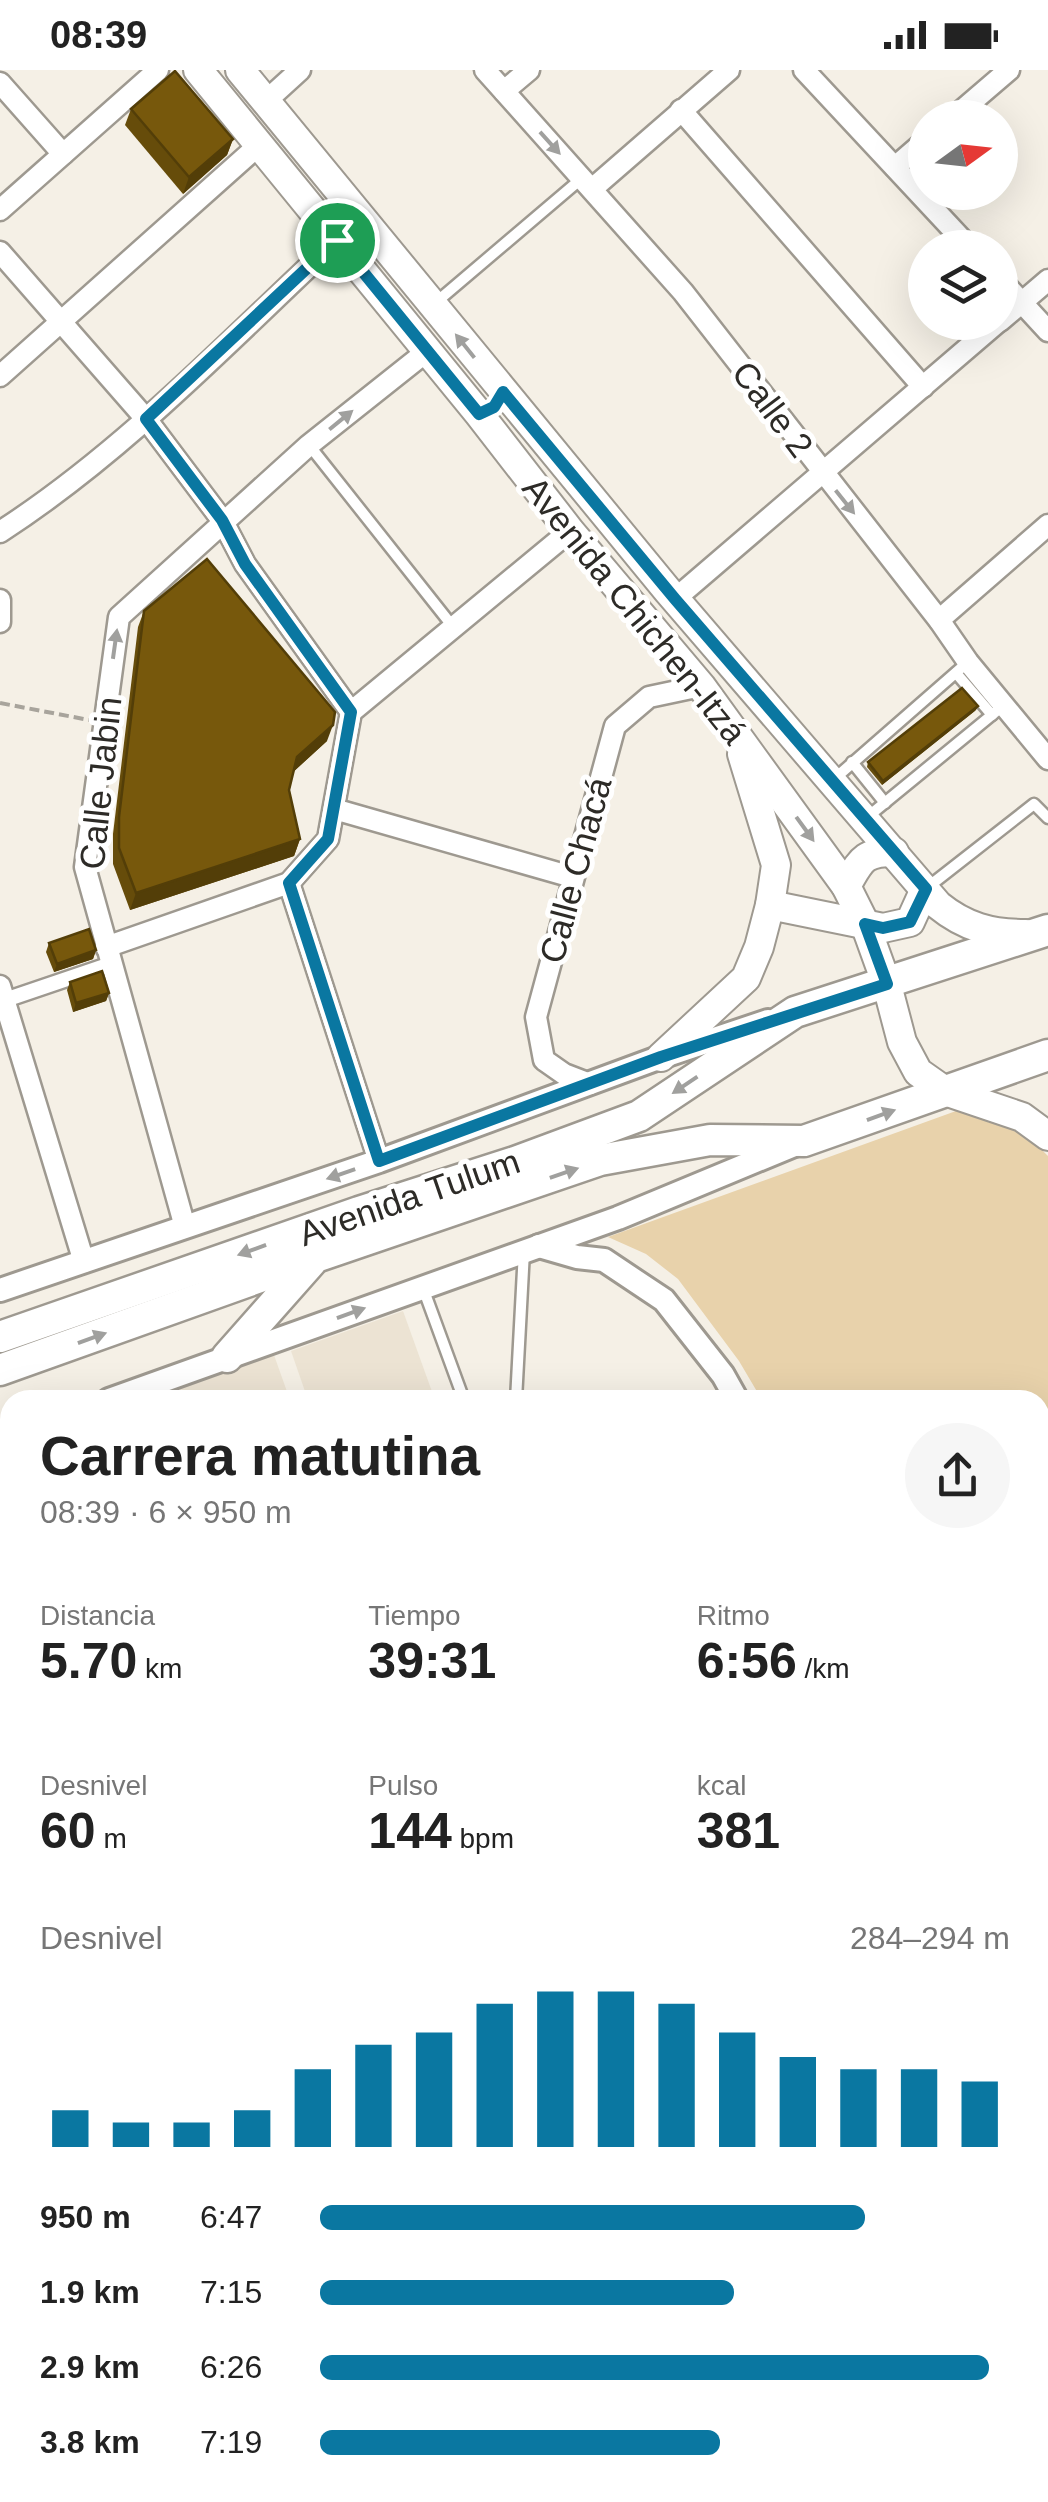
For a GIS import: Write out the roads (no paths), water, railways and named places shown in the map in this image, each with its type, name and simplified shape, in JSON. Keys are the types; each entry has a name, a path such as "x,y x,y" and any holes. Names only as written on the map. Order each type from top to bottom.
{"main road":[{"path":"207,81 240,70"},
{"name":"Avenida Chichen-Itzá","path":"240,70 675,599 875,811 894,852 926,889 952,916 974,927 996,934 1042,933"},
{"name":"Avenida Chichen-Itzá","path":"207,81 570,531 701,686 846,886 887,984 902,1042 918,1072 945,1091 1022,1117 1047,1132"},
{"path":"479,414 494,407 503,392"},
{"path":"661,1057 746,978 770,905 776,865 735,734"},
{"path":"846,886 866,856 894,852"},
{"path":"770,905 883,928 910,922 926,889"},
{"name":"Avenida Tulum","path":"0,1337 515,1162 638,1116 796,1012 1042,933"},
{"name":"Avenida Tulum","path":"0,1370 600,1160 710,1140 804,1141 1048,1055"},
{"path":"226,1358 316,1257"}],"street":[{"path":"0,210 158,70"},
{"path":"266,101 300,70"},
{"name":"Calle 2","path":"485,70 683,292 939,620 962,668 998,710 1045,748"},
{"path":"504,91 529,70"},
{"path":"587,183 729,70"},
{"path":"804,70 953,230"},
{"path":"974,100 1009,70"},
{"path":"0,83 63,154"},
{"path":"681,110 922,387"},
{"path":"0,376 259,145"},
{"path":"895,167 908,156"},
{"path":"0,532 38,508 146,419 337,240"},
{"path":"0,252 146,419 222,520 245,564 351,712"},
{"path":"1018,305 1048,280"},
{"path":"1018,298 1048,331"},
{"path":"675,599 978,340"},
{"name":"Calle Jabin","path":"185,1227 85,866 119,617 222,520 426,352"},
{"path":"939,620 1048,526"},
{"path":"84,1262 2,996 289,883 328,839 351,712 570,531"},
{"path":"0,600 0,622"},
{"name":"Calle Chacá","path":"590,1084 564,1074 544,1060 536,1018 614,726 649,697 701,686"},
{"path":"334,809 572,877"},
{"path":"289,883 379,1161"},
{"name":"Avenida Tulum","path":"0,1290 379,1161 661,1057 796,1012"},
{"name":"Avenida Tulum","path":"137,1390 618,1218 804,1141"},
{"path":"532,1248 604,1260 664,1300 731,1390"}],"lane":[{"path":"432,306 587,183"},
{"path":"309,446 454,628"},
{"path":"842,772 962,668"},
{"path":"875,811 998,710"},
{"path":"926,889 1034,804 1048,818"},
{"path":"517,1390 525,1274 532,1248"},
{"path":"423,1287 460,1390"}]}
